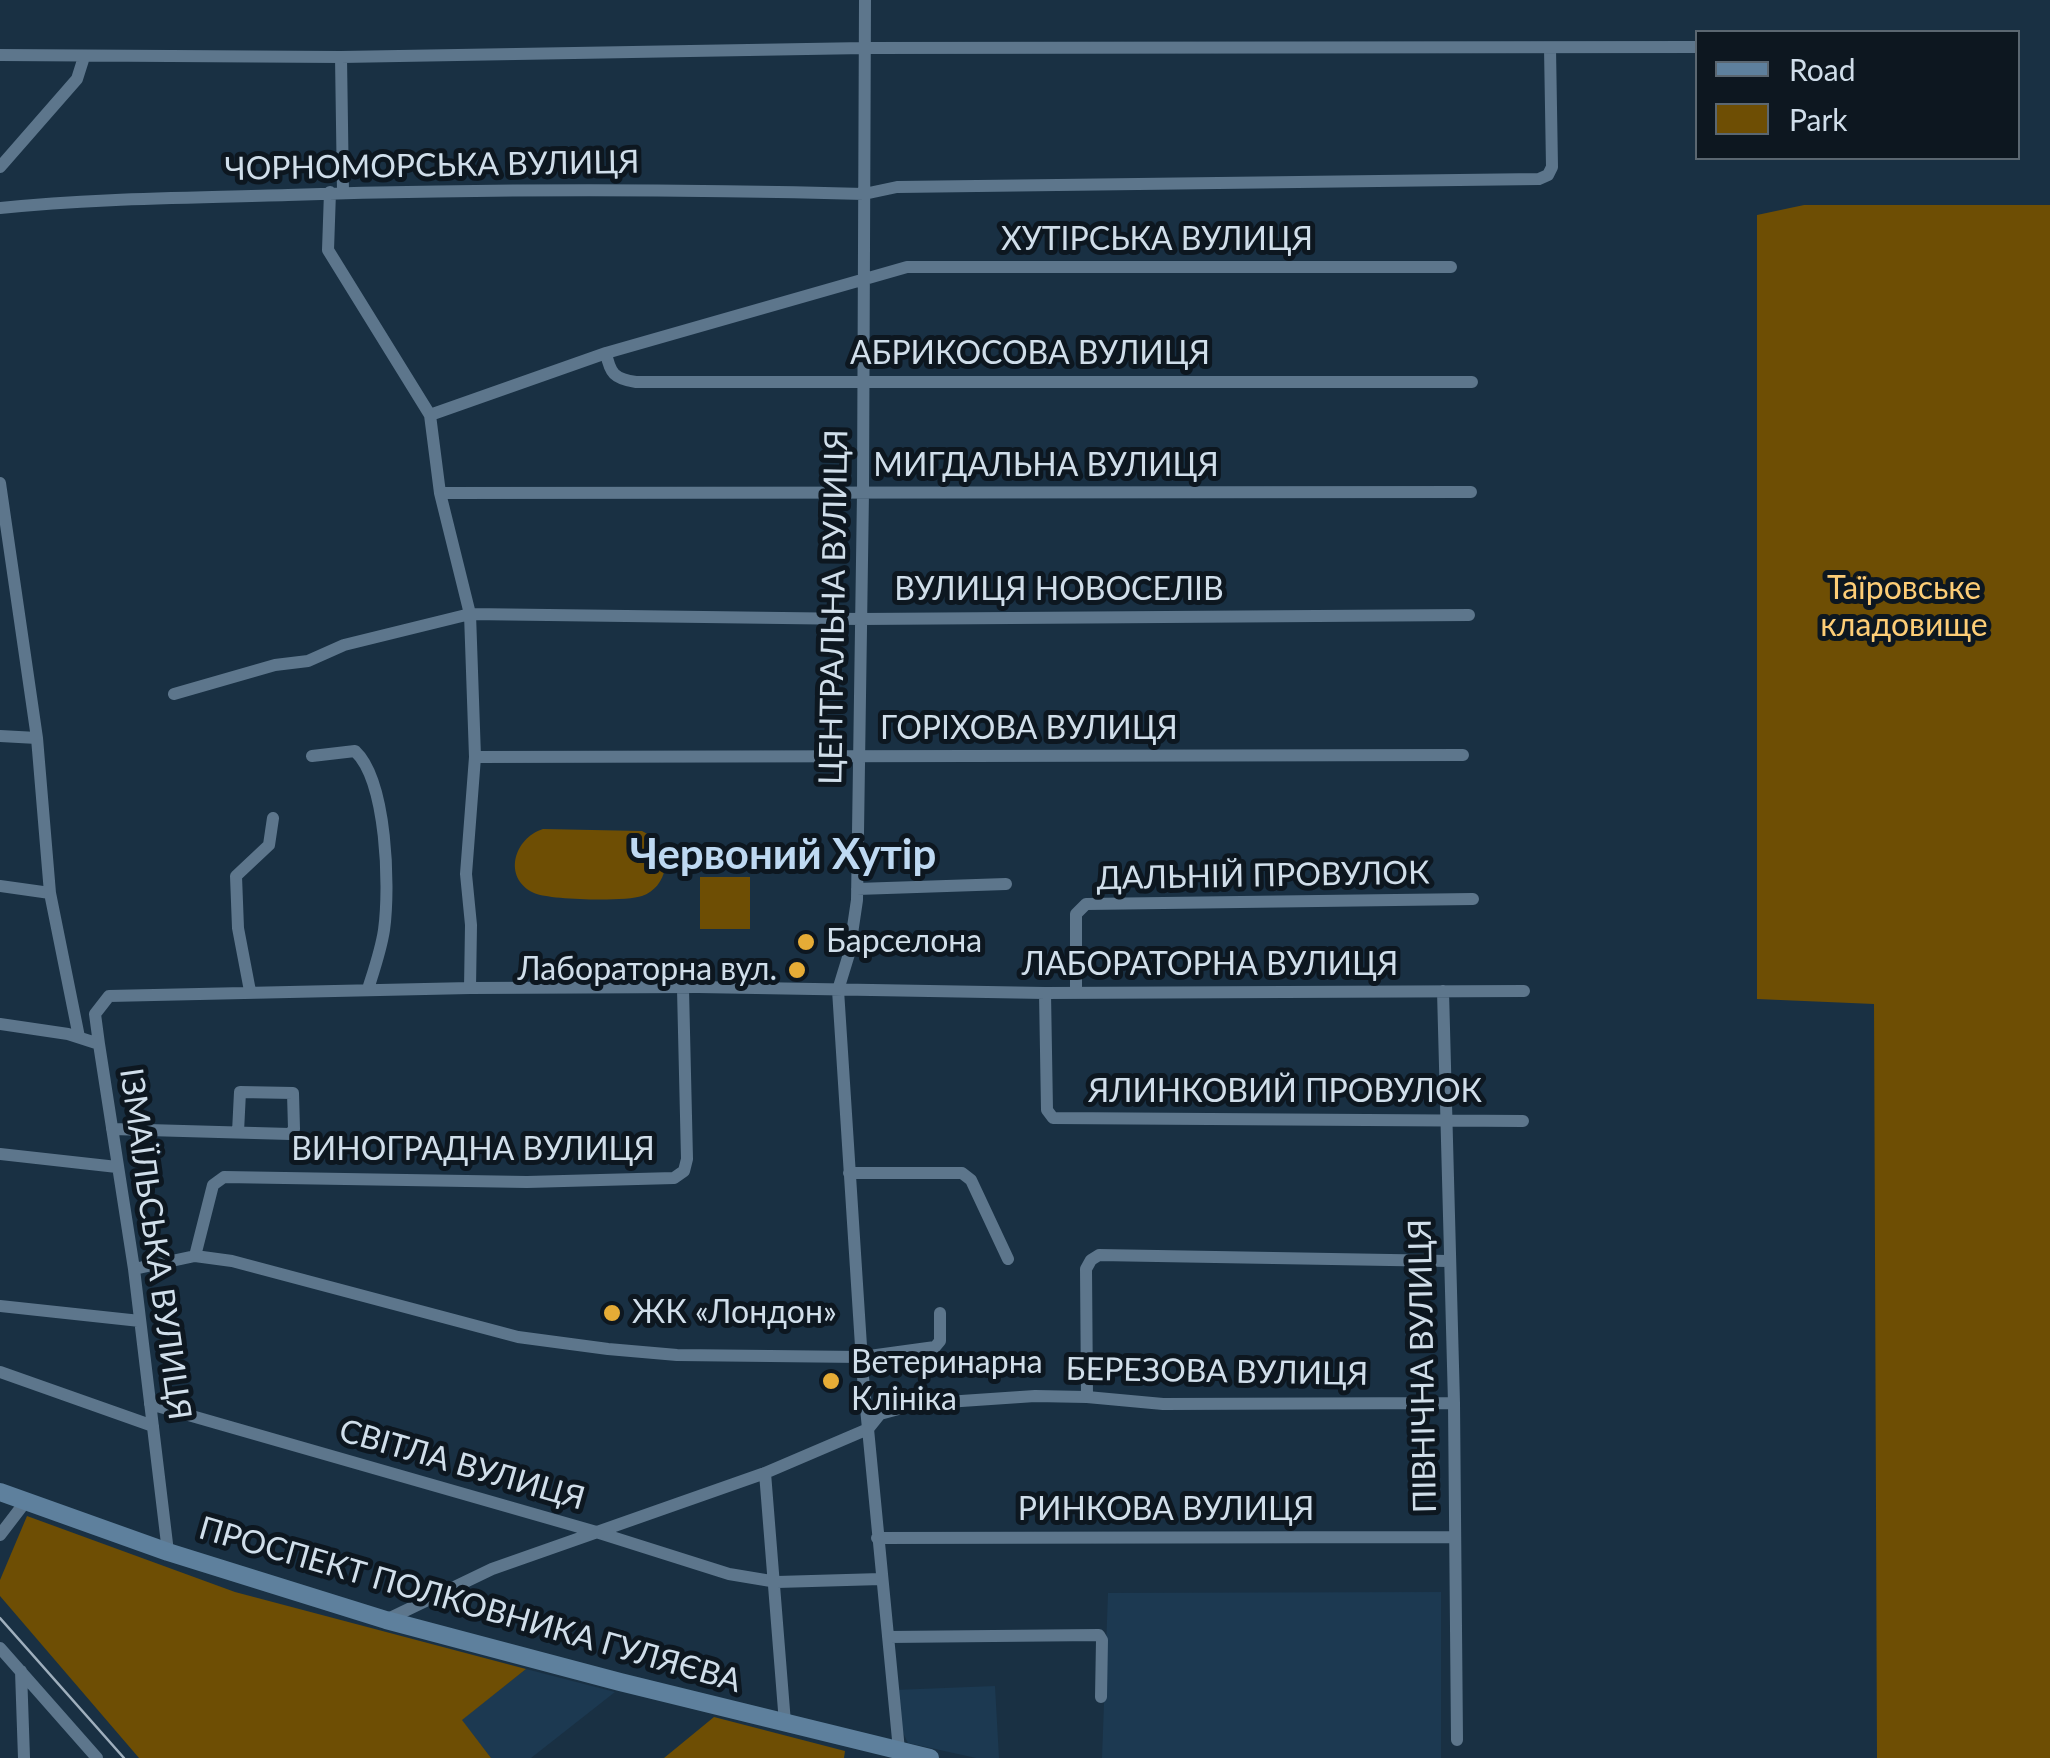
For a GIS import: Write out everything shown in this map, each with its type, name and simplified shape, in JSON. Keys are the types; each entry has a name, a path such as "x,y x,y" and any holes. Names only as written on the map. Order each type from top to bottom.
{"main road":[{"name":"ПРОСПЕКТ ПОЛКОВНИКА ГУЛЯЄВА","path":"0,1492 168,1552 386,1620 923,1757"}],"street":[{"name":"ЦЕНТРАЛЬНА ВУЛИЦЯ","path":"865,0 858,889 849,954 838,990 862,1357 899,1750"},
{"path":"0,55 1695,47"},
{"name":"ХУТІРСЬКА ВУЛИЦЯ","path":"864,194 897,187 1540,178 1548,176 1552,168 1550,48"},
{"path":"0,166 77,79 84,56"},
{"path":"341,56 337,192 328,250 430,416 440,493 470,614 475,757 466,874 470,988"},
{"name":"ЧОРНОМОРСЬКА ВУЛИЦЯ","path":"0,208 67,201 576,188 864,194"},
{"name":"ХУТІРСЬКА ВУЛИЦЯ","path":"864,278 907,267 1451,267"},
{"path":"430,416 606,353 864,278"},
{"name":"АБРИКОСОВА ВУЛИЦЯ","path":"606,353 610,372 626,381 1472,382"},
{"path":"0,483 37,738 50,893 79,1036"},
{"name":"МИГДАЛЬНА ВУЛИЦЯ","path":"440,493 1472,492"},
{"name":"ВУЛИЦЯ НОВОСЕЛІВ","path":"174,694 275,666 308,661 344,645 470,614 860,619 1469,615"},
{"path":"0,736 37,738"},
{"path":"312,756 356,751 378,788 384,848 384,926 368,990"},
{"name":"ГОРІХОВА ВУЛИЦЯ","path":"475,757 1463,755"},
{"path":"250,991 238,928 236,876 269,845 273,818"},
{"path":"858,889 1006,884"},
{"path":"0,886 50,893"},
{"name":"ДАЛЬНІЙ ПРОВУЛОК","path":"1076,993 1076,914 1086,904 1473,899"},
{"name":"ЛАБОРАТОРНА ВУЛИЦЯ","path":"98,1044 96,1014 103,1000 116,993 470,988 1045,994 1524,990"},
{"name":"ВИНОГРАДНА ВУЛИЦЯ","path":"194,1256 213,1186 224,1177 527,1182 674,1178 687,1165 683,989"},
{"name":"ПІВНІЧНА ВУЛИЦЯ","path":"1443,991 1454,1403 1456,1740"},
{"name":"ЯЛИНКОВИЙ ПРОВУЛОК","path":"1045,994 1047,1110 1054,1118 1524,1121"},
{"name":"ІЗМАЇЛЬСЬКА ВУЛИЦЯ","path":"0,1024 79,1036 98,1044 134,1269 168,1552"},
{"path":"112,1129 238,1132 293,1132 293,1094 240,1092 238,1132"},
{"path":"0,1154 118,1167"},
{"path":"848,1173 962,1173 974,1185 1008,1259"},
{"path":"1087,1397 1086,1269 1090,1260 1099,1255 1448,1261"},
{"path":"134,1269 194,1256 254,1266 536,1339 677,1355 862,1357 935,1347 940,1341 940,1313"},
{"path":"0,1306 140,1321"},
{"path":"0,1372 153,1426"},
{"name":"БЕРЕЗОВА ВУЛИЦЯ","path":"868,1430 880,1414 917,1404 999,1397 1087,1397 1163,1404 1454,1403"},
{"name":"СВІТЛА ВУЛИЦЯ","path":"150,1404 594,1531 765,1473 868,1430"},
{"path":"765,1473 785,1723"},
{"path":"0,1535 26,1502"},
{"path":"386,1620 492,1569 594,1531 729,1574 774,1582 881,1578"},
{"name":"РИНКОВА ВУЛИЦЯ","path":"878,1538 1454,1537"},
{"path":"888,1637 1099,1635 1101,1696"},
{"path":"0,1648 97,1758"},
{"path":"21,1671 24,1758"}],"shaded area":[{"path":"1441,1592 1441,1758 1102,1758 1108,1593"},
{"path":"526,1669 615,1692 531,1758 491,1758 461,1720"},
{"path":"995,1686 999,1758 976,1758 908,1743 894,1690"}],"green space":[{"name":"Таїровське кладовище","path":"1804,205 2050,205 2050,1758 1877,1758 1874,1004 1757,999 1757,215"},
{"path":"543,829 642,831 663,851 662,877 650,892 633,898 570,899 534,893 518,878 516,859 525,841"},
{"path":"700,877 750,877 750,929 700,929"},
{"path":"27,1516 235,1592 526,1669 462,1720 491,1758 139,1758 0,1596 0,1580"},
{"path":"714,1717 845,1751 844,1758 664,1758"}],"tram line":[{"path":"0,1618 124,1758"}],"place":[{"name":"Барселона","path":"806,942"},
{"name":"Лабораторна вул.","path":"797,970"},
{"name":"ЖК «Лондон»","path":"612,1313"},
{"name":"Ветеринарна Клініка","path":"831,1381"}],"district":[{"name":"Червоний Хутір","path":"783,855"}]}
